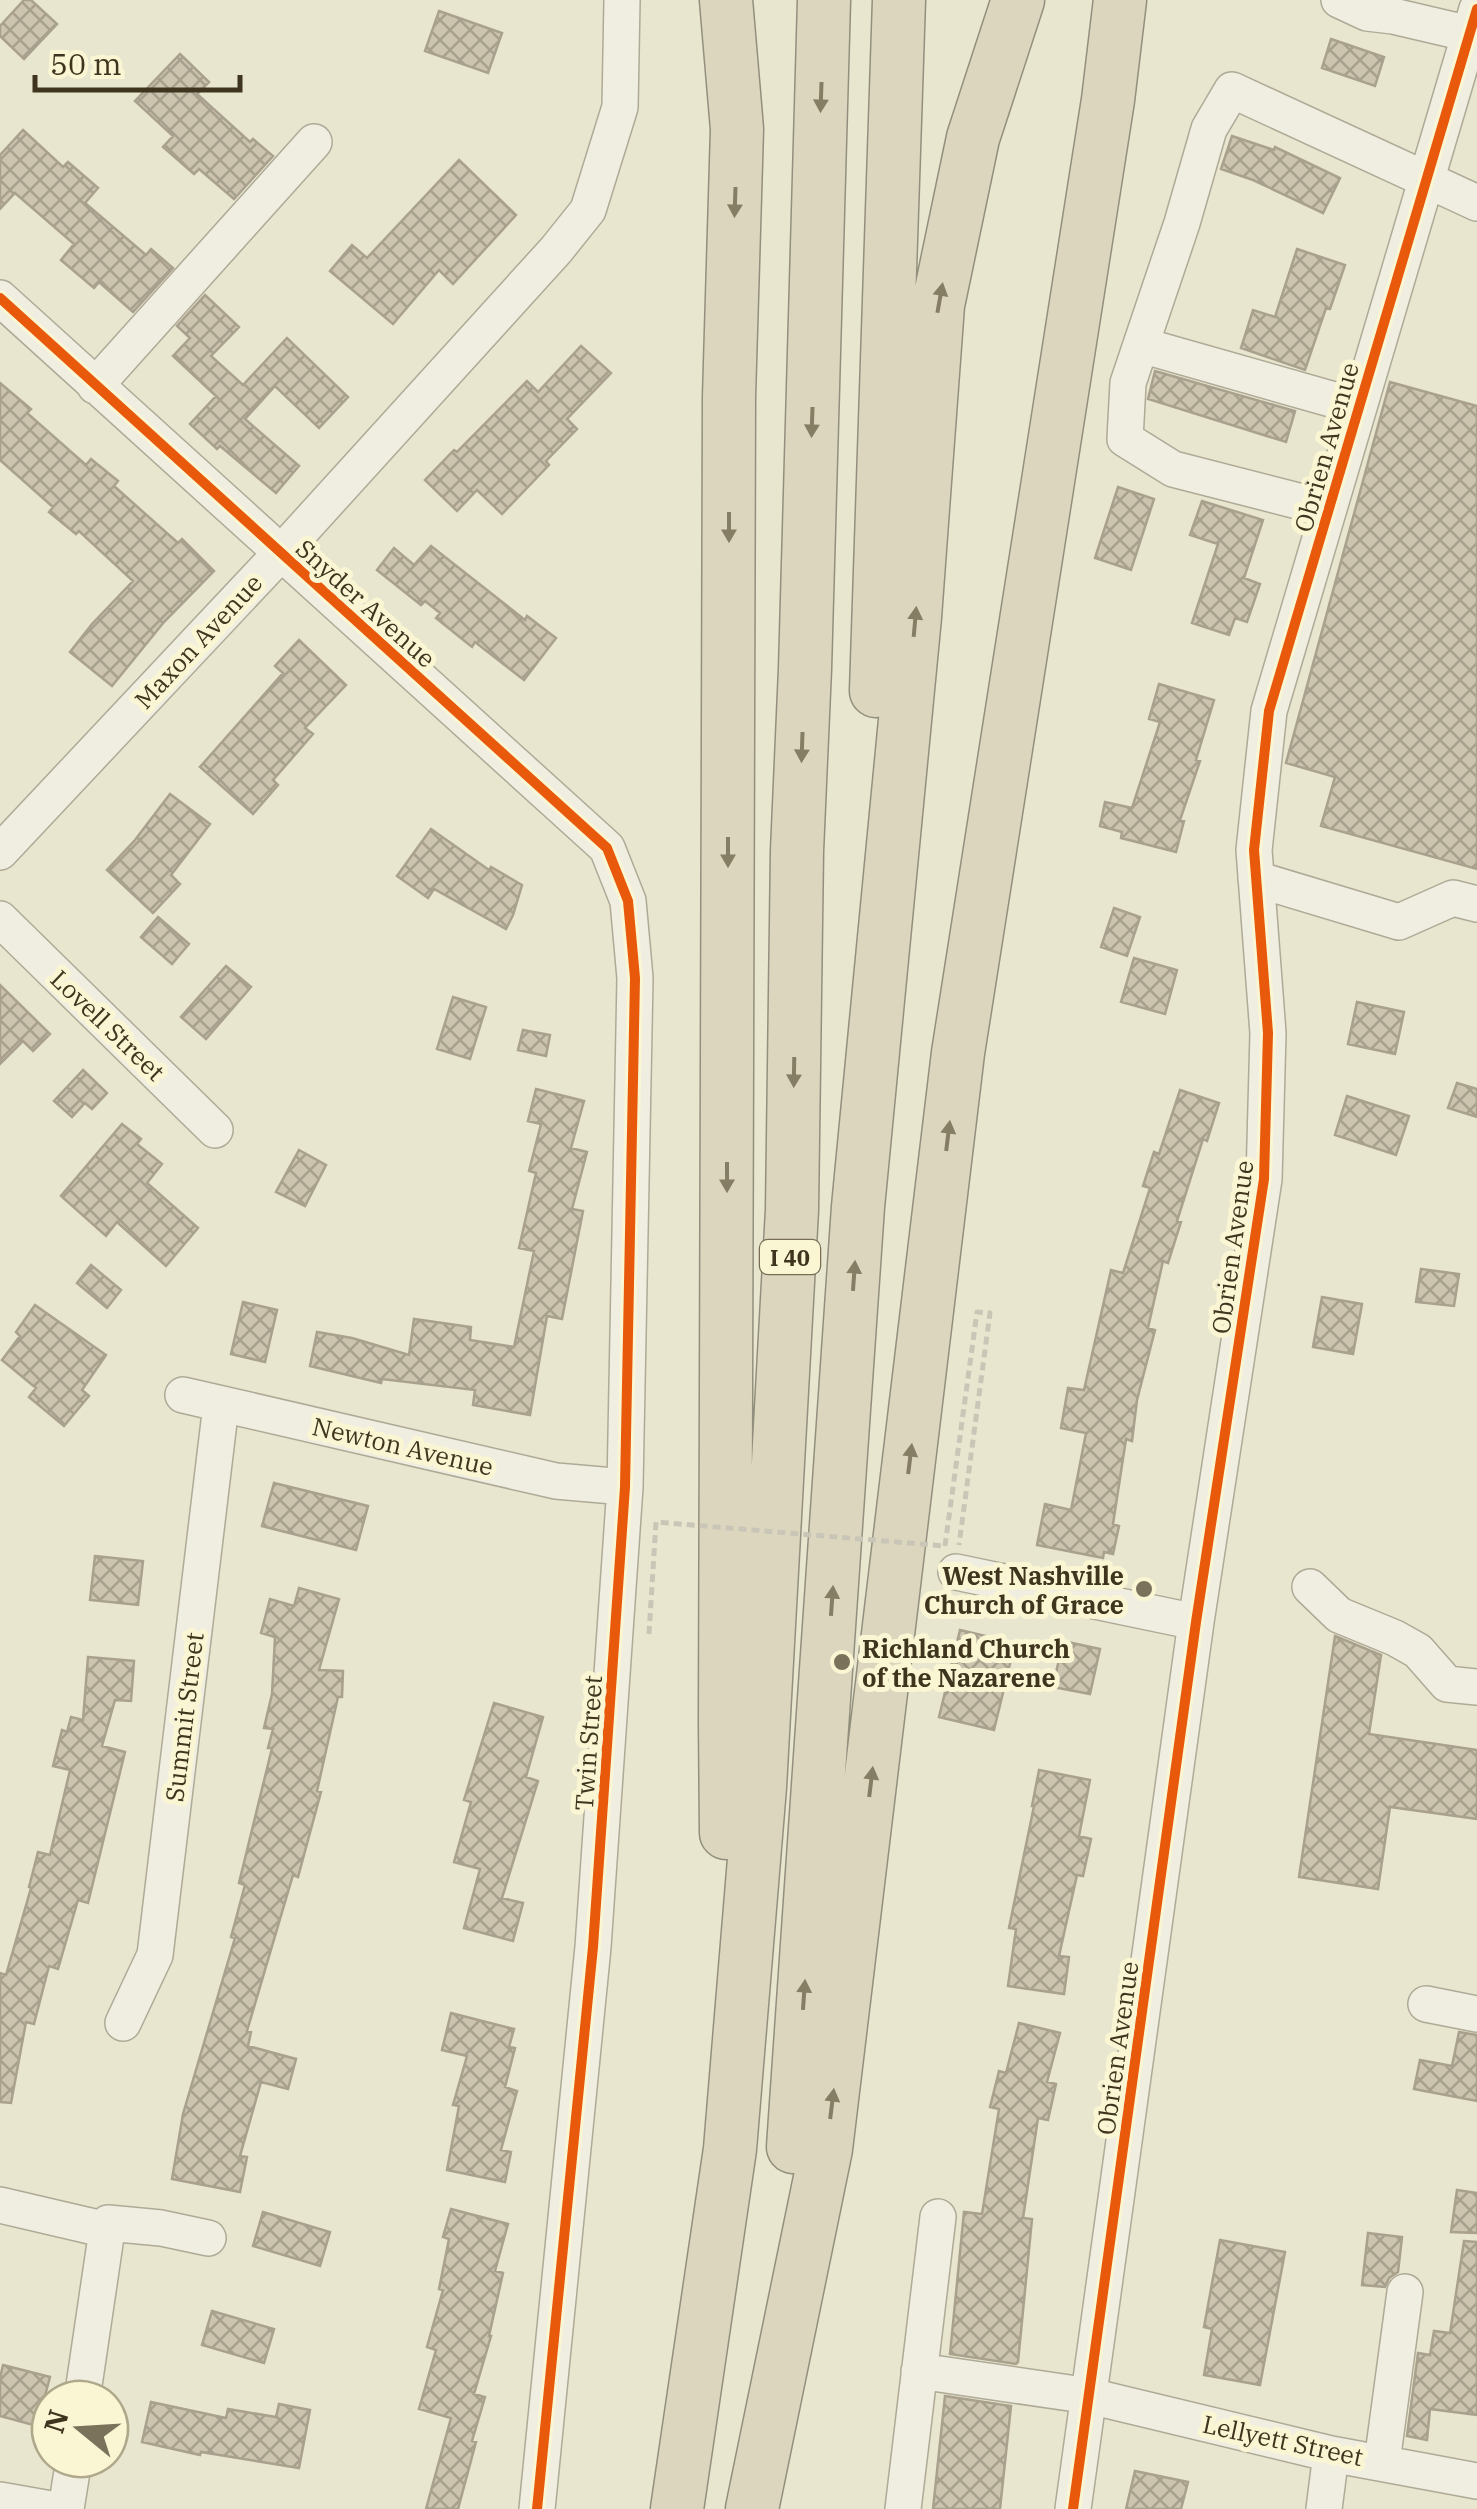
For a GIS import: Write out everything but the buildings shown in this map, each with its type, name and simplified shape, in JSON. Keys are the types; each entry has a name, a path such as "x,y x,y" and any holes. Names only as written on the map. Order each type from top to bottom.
{"highway":[{"path":"726,0 737,129 729,417 725,1664 736,2083"},
{"name":"I 40","path":"678,2509 730,2149 760,1787 792,1210 797,851 824,0"},
{"name":"I 40","path":"750,2509 794,2137 858,1207 899,0"},
{"path":"858,1207 915,617 938,305 972,138 1018,0"},
{"path":"750,2509 826,2149 958,1052 1108,100 1120,0"}],"street":[{"name":"Maxon Avenue","path":"0,852 281,553 588,210 620,107 622,0"},
{"path":"1339,0 1367,13 1396,8 1473,22"},
{"name":"Obrien Avenue","path":"1073,2509 1196,1622 1264,1179 1268,1034 1254,850 1270,711 1473,22"},
{"path":"1329,509 1173,469 1125,439 1128,383 1210,129 1232,90 1477,203"},
{"path":"95,386 314,142"},
{"name":"Snyder Avenue","path":"0,298 607,848 628,901 634,978"},
{"path":"1141,346 1359,407"},
{"path":"1256,879 1399,922 1453,898 1477,904"},
{"name":"Lovell Street","path":"0,919 216,1130"},
{"name":"Twin Street","path":"537,2509 593,1947 625,1487 634,978"},
{"name":"Newton Avenue","path":"182,1396 556,1481 625,1487"},
{"name":"Summit Street","path":"123,2024 155,1955 221,1405"},
{"path":"956,1572 1196,1622"},
{"path":"1310,1587 1338,1615 1396,1638 1418,1652 1446,1684 1477,1687"},
{"path":"1426,2004 1477,2014"},
{"path":"0,2204 107,2230"},
{"path":"903,2509 938,2217"},
{"path":"85,2379 108,2223 208,2238"},
{"path":"1382,2462 1405,2292"},
{"name":"Lellyett Street","path":"920,2371 1090,2396 1331,2454 1477,2481"},
{"path":"1324,2509 1331,2454"},
{"path":"66,2509 71,2479"},
{"path":"0,2500 51,2509"}],"path":[{"path":"648,1634 656,1522 944,1546 977,1312 990,1313 956,1572"}],"cycle path":[{"path":"1073,2509 1196,1622 1264,1179 1268,1033 1254,850 1269,711 1477,9"},
{"path":"0,298 607,848 628,901 635,978 625,1487 593,1947 537,2509"}],"place":[{"name":"West Nashville Church of Grace","path":"1144,1589"},
{"name":"Richland Church of the Nazarene","path":"842,1662"}]}
